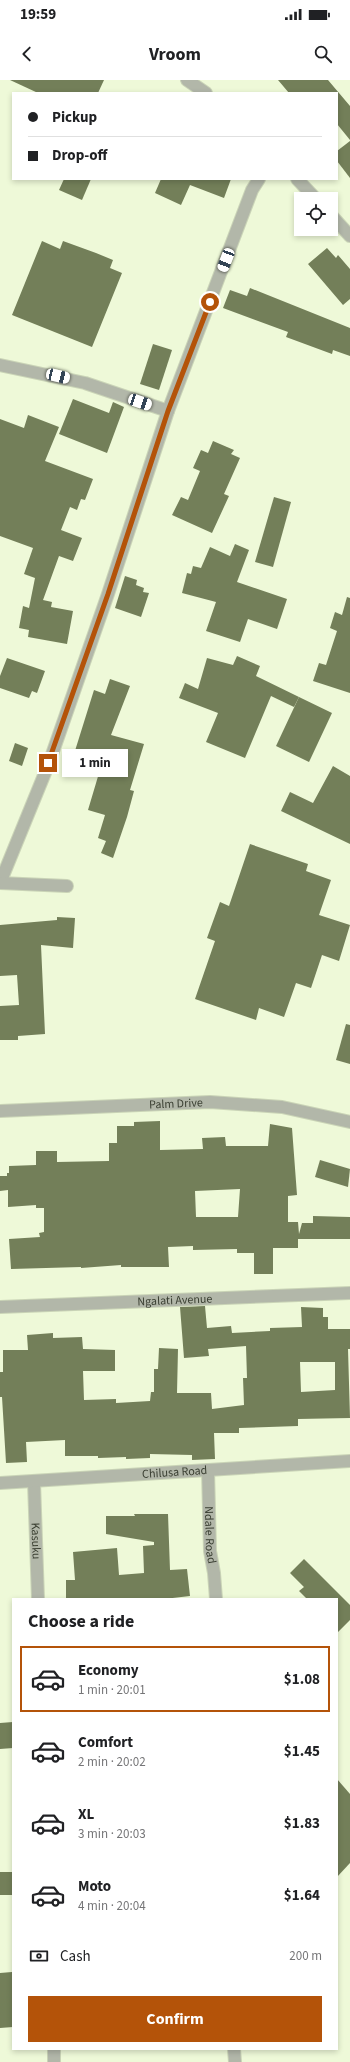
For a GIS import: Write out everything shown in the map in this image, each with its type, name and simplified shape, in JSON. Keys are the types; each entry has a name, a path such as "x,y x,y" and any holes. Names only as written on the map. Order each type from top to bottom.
{"street":[{"path":"187,80 205,92"},
{"path":"67,886 0,883 48,763 76,686 168,411 252,190 258,180"},
{"path":"298,180 309,192"},
{"path":"338,223 350,236"},
{"path":"0,365 85,383 168,411"},
{"name":"Palm Drive","path":"0,1111 210,1102 282,1107 350,1122"},
{"name":"Ngalati Avenue","path":"0,1307 350,1293"},
{"name":"Chilusa Road","path":"0,1483 350,1461"},
{"name":"Ndale Road","path":"208,1470 210,1551 214,1573 216,1598"},
{"name":"Kasuku","path":"34,1482 38,1598"},
{"path":"54,2050 54,2062"},
{"path":"234,2050 235,2062"}],"building":[{"path":"10,80 104,80 98,92 36,92"},
{"path":"278,80 328,80 350,106 350,140 338,125 338,92 288,92"},
{"path":"350,141 350,178 338,162 338,150"},
{"path":"64,180 91,180 82,200 59,190"},
{"path":"161,180 231,180 224,198 190,185 181,205 155,193"},
{"path":"42,241 60,249 63,241 96,253 113,260 110,268 122,273 92,347 12,315"},
{"path":"327,248 336,258 338,255 350,269 350,299 343,305 308,264"},
{"path":"250,288 350,328 350,356 333,350 332,354 286,337 288,332 223,308 230,290 247,296"},
{"path":"153,344 172,350 159,390 140,384"},
{"path":"73,399 109,413 113,402 124,407 107,453 59,434"},
{"path":"28,415 59,427 45,461 93,479 85,500 81,499 77,510 70,507 61,530 82,538 73,561 59,556 43,600 52,602 51,607 73,611 67,644 28,637 29,630 19,628 23,606 29,608 35,578 24,574 33,548 0,536 0,419 24,428"},
{"path":"213,441 234,450 231,454 240,458 224,494 229,496 212,533 172,515 181,497 188,500 200,471 193,468 201,450 208,453"},
{"path":"274,497 291,502 273,567 255,562"},
{"path":"235,544 249,550 237,582 287,599 277,629 248,619 240,642 206,631 216,602 182,593 187,573 191,574 193,566 201,568 210,547 230,556"},
{"path":"125,576 137,580 136,585 144,588 143,592 149,593 141,617 115,608"},
{"path":"347,597 350,598 350,693 313,681 319,663 326,665 337,631 330,628 335,612 342,615"},
{"path":"237,656 260,666 256,676 299,697 294,707 271,696 245,758 206,742 218,713 179,698 185,683 198,689 207,658 233,665"},
{"path":"7,658 45,671 37,693 32,691 29,698 0,688 0,676"},
{"path":"110,679 130,686 111,735 144,744 130,790 134,791 127,817 113,858 101,853 106,841 98,838 105,815 88,810 102,763 74,754 94,690 105,694"},
{"path":"299,697 332,713 309,762 276,746"},
{"path":"15,743 28,748 22,766 9,761"},
{"path":"333,766 350,776 350,844 281,811 290,792 313,803"},
{"path":"250,844 308,864 306,871 331,880 319,915 350,925 339,961 322,955 311,988 296,983 284,1017 259,1008 256,1020 195,999 215,941 207,938 220,902 229,906"},
{"path":"57,917 75,918 73,948 41,945 45,1034 18,1036 18,1040 0,1040 0,1006 19,1005 17,975 0,976 0,925 57,920"},
{"path":"346,1024 350,1025 350,1064 336,1060"},
{"path":"160,1121 160,1150 203,1149 202,1138 225,1137 226,1146 268,1146 270,1124 292,1128 297,1195 288,1196 288,1222 298,1222 299,1234 302,1223 313,1223 313,1216 350,1217 350,1239 298,1239 298,1248 273,1248 273,1274 254,1274 254,1253 237,1253 237,1249 193,1250 193,1246 168,1247 169,1267 121,1267 121,1265 81,1268 11,1269 9,1239 40,1237 39,1233 44,1232 44,1208 36,1208 36,1205 8,1207 8,1190 0,1191 0,1176 7,1176 7,1173 9,1173 9,1166 36,1165 36,1151 57,1151 57,1162 109,1161 109,1143 117,1143 117,1126 134,1126 134,1122","holes":["240,1189 238,1217 196,1217 195,1191"]},
{"path":"320,1160 350,1169 348,1187 315,1177"},
{"path":"205,1306 207,1328 231,1326 232,1333 270,1331 270,1328 302,1327 301,1307 323,1308 323,1317 328,1317 328,1329 350,1329 350,1349 348,1349 350,1418 298,1419 298,1426 239,1428 239,1433 214,1433 215,1459 192,1460 192,1455 150,1454 150,1458 126,1459 126,1457 98,1458 98,1456 65,1456 65,1440 26,1442 27,1462 6,1463 2,1397 0,1397 0,1372 3,1372 3,1350 28,1350 27,1335 53,1333 53,1338 82,1337 83,1349 115,1350 115,1371 83,1371 84,1400 116,1399 116,1403 150,1401 151,1392 154,1392 154,1369 158,1369 159,1348 178,1349 177,1393 211,1393 212,1409 244,1405 243,1378 247,1378 246,1346 208,1349 209,1356 184,1358 180,1307","holes":["300,1362 335,1362 335,1390 301,1392"]},
{"path":"134,1514 168,1514 170,1570 187,1569 190,1596 173,1598 66,1598 66,1580 75,1580 73,1552 117,1548 119,1575 144,1573 143,1546 154,1545 154,1542 106,1534 106,1516 135,1516"},
{"path":"304,1559 350,1605 350,1620 338,1632 338,1598 306,1598 299,1591 304,1587 290,1573"},
{"path":"12,1722 12,1748 0,1749 0,1723"},
{"path":"338,1780 350,1794 350,1863 338,1876"},
{"path":"0,1872 12,1872 12,1895 0,1895"},
{"path":"12,1972 12,2027 0,2028 0,1973"}],"route":[{"path":"48,763 108,594 168,411 210,302"}]}
